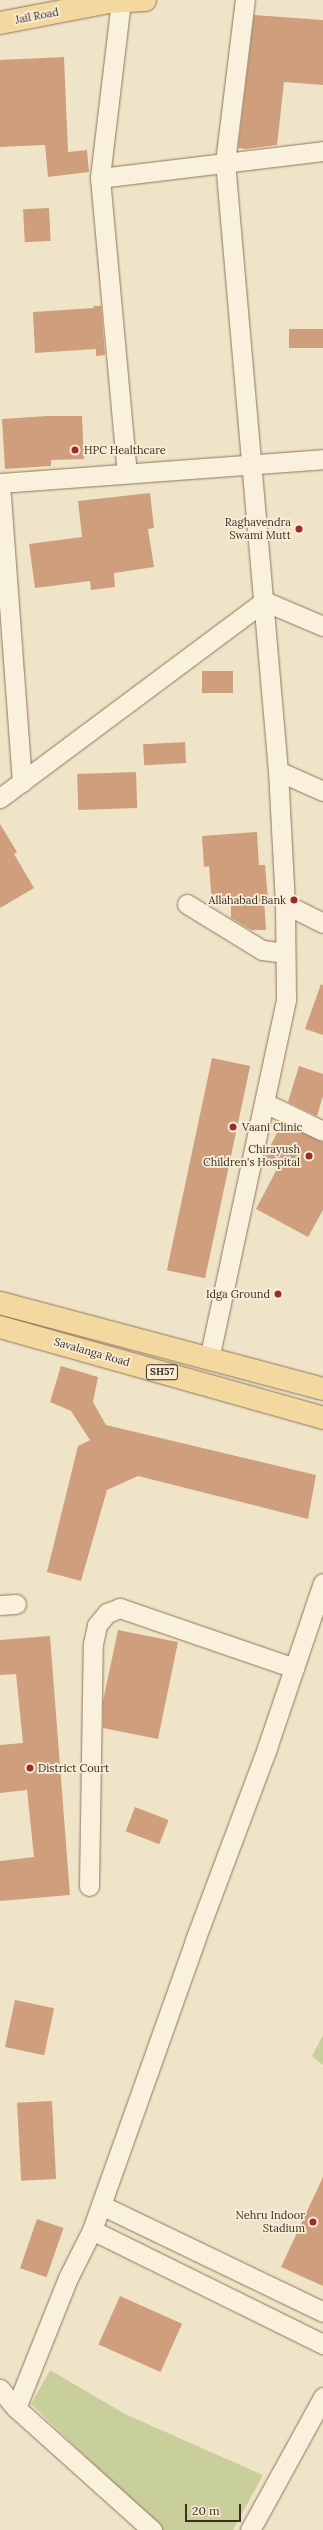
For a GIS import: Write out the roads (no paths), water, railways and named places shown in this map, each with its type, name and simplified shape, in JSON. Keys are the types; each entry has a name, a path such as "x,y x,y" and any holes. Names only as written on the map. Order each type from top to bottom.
{"main road":[{"name":"Jail Road","path":"0,23 114,1 145,0"},
{"name":"Savalanga Road","path":"0,1303 323,1389"},
{"name":"Savalanga Road","path":"0,1327 323,1418"}],"street":[{"path":"209,1359 286,1000 285,904 278,771 264,601 249,464 225,162 245,0"},
{"path":"114,1 100,178 127,473"},
{"path":"100,178 323,151"},
{"path":"22,782 0,483 323,459"},
{"path":"264,601 323,626"},
{"path":"0,798 264,601"},
{"path":"278,771 323,791"},
{"path":"187,904 262,950 285,953"},
{"path":"285,904 323,923"},
{"path":"265,1103 323,1131"},
{"path":"16,2408 68,2278 92,2230 294,1668 323,1583"},
{"path":"89,1886 93,1644 97,1625 107,1613 120,1608 294,1668"},
{"path":"101,2205 323,2312"},
{"path":"92,2230 323,2344"},
{"path":"0,2389 16,2408 152,2530"},
{"path":"250,2530 323,2397"}],"place":[{"name":"HPC Healthcare","path":"75,450"},
{"name":"Raghavendra Swami Mutt","path":"299,529"},
{"name":"Allahabad Bank","path":"294,900"},
{"name":"Vaani Clinic","path":"233,1127"},
{"name":"Chirayush Children's Hospital","path":"309,1156"},
{"name":"Idga Ground","path":"278,1294"},
{"name":"District Court","path":"30,1768"},
{"name":"Nehru Indoor Stadium","path":"313,2222"}]}
